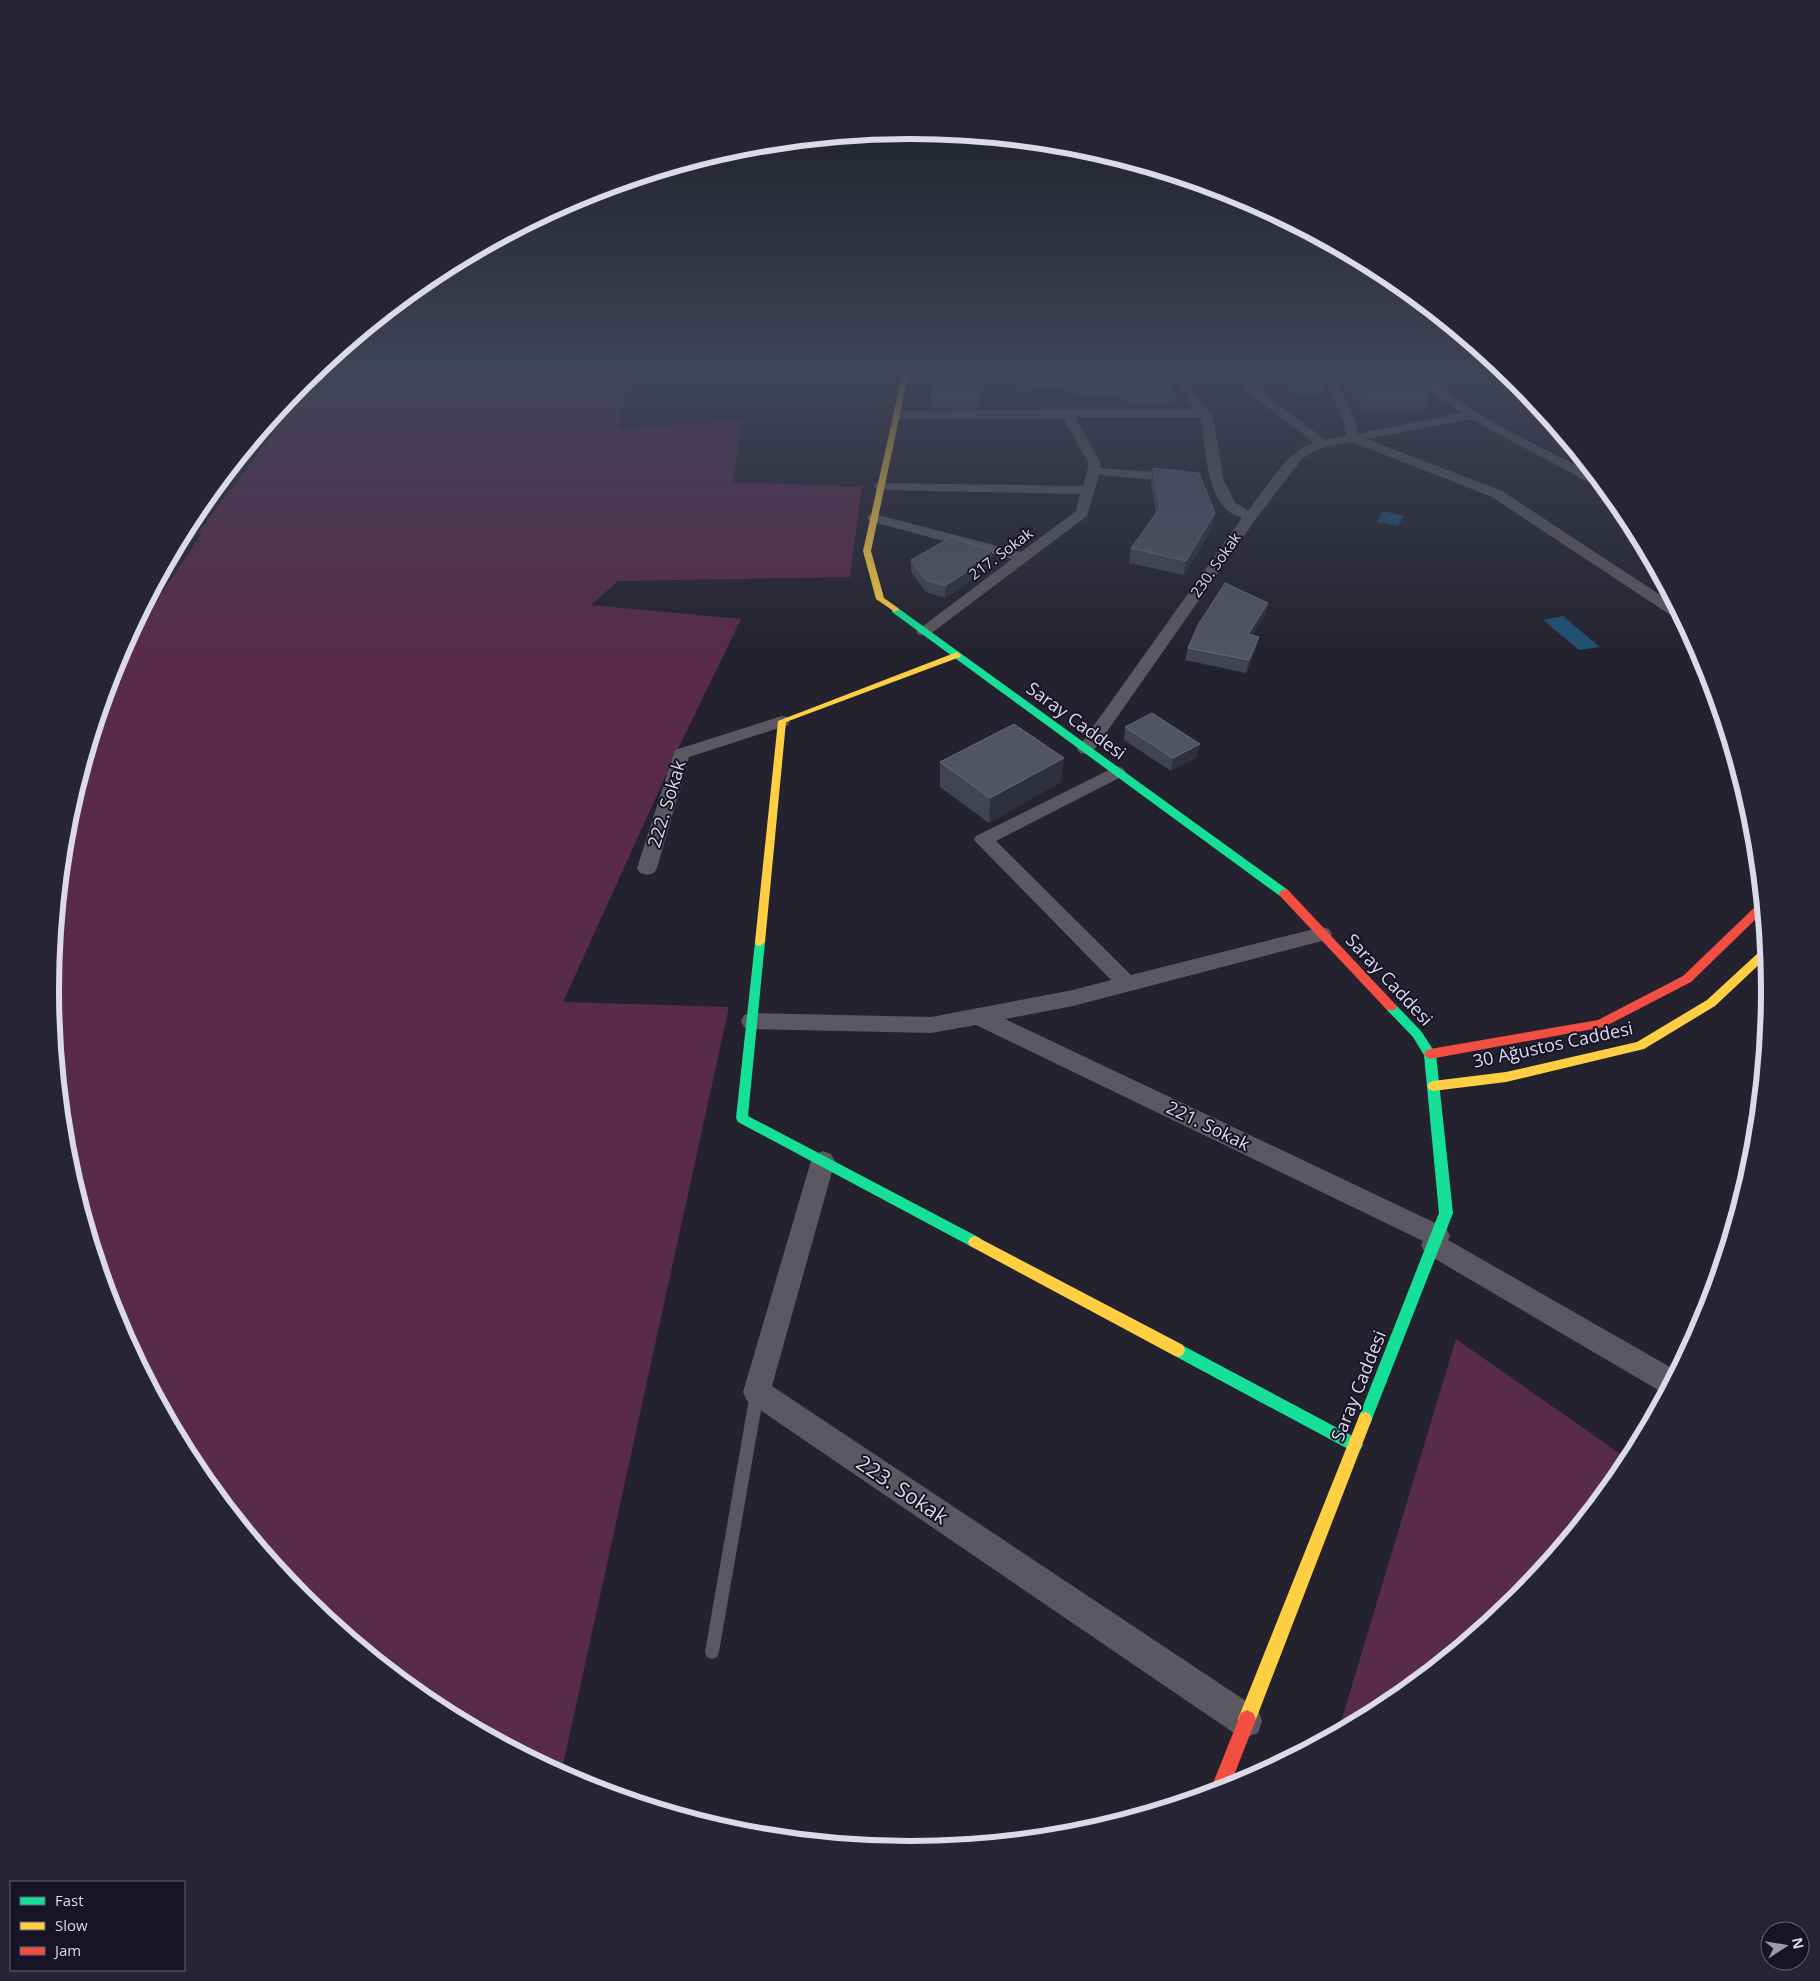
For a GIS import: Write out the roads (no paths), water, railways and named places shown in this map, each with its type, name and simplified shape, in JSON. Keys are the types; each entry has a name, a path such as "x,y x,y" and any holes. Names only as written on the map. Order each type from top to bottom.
{"main road":[{"name":"Saray Caddesi","path":"885,468 867,550 880,599 1280,889 1417,1034 1430,1054 1446,1213 1221,1783"},
{"path":"957,656 782,721 742,1118 1355,1445"},
{"name":"30 Ağustos Caddesi","path":"1430,1054 1600,1024 1686,979 1757,912"},
{"name":"30 Ağustos Caddesi","path":"1433,1086 1506,1077 1640,1046 1710,1003 1760,957"}],"street":[{"name":"230. Sokak","path":"1086,749 1250,517 1234,509 1207,480 1207,468"},
{"path":"1250,517 1287,468"},
{"path":"1431,468 1497,494 1671,610"},
{"path":"1573,468 1588,477"},
{"path":"1093,471 1207,480"},
{"name":"217. Sokak","path":"924,632 1082,514 1093,471"},
{"path":"881,486 1088,490"},
{"path":"874,518 1023,558"},
{"name":"222. Sokak","path":"648,868 681,754 782,721"},
{"path":"1117,772 983,840 1127,984"},
{"path":"752,1021 931,1025 1073,998 1322,934"},
{"name":"221. Sokak","path":"978,1016 1436,1240 1666,1380"},
{"path":"757,1392 823,1161"},
{"name":"223. Sokak","path":"757,1392 1246,1721"}],"lane":[{"path":"712,1652 757,1392"}],"water":[{"path":"1383,511 1404,516 1398,526 1377,522"},
{"path":"1563,616 1600,647 1579,650 1543,620"}]}
